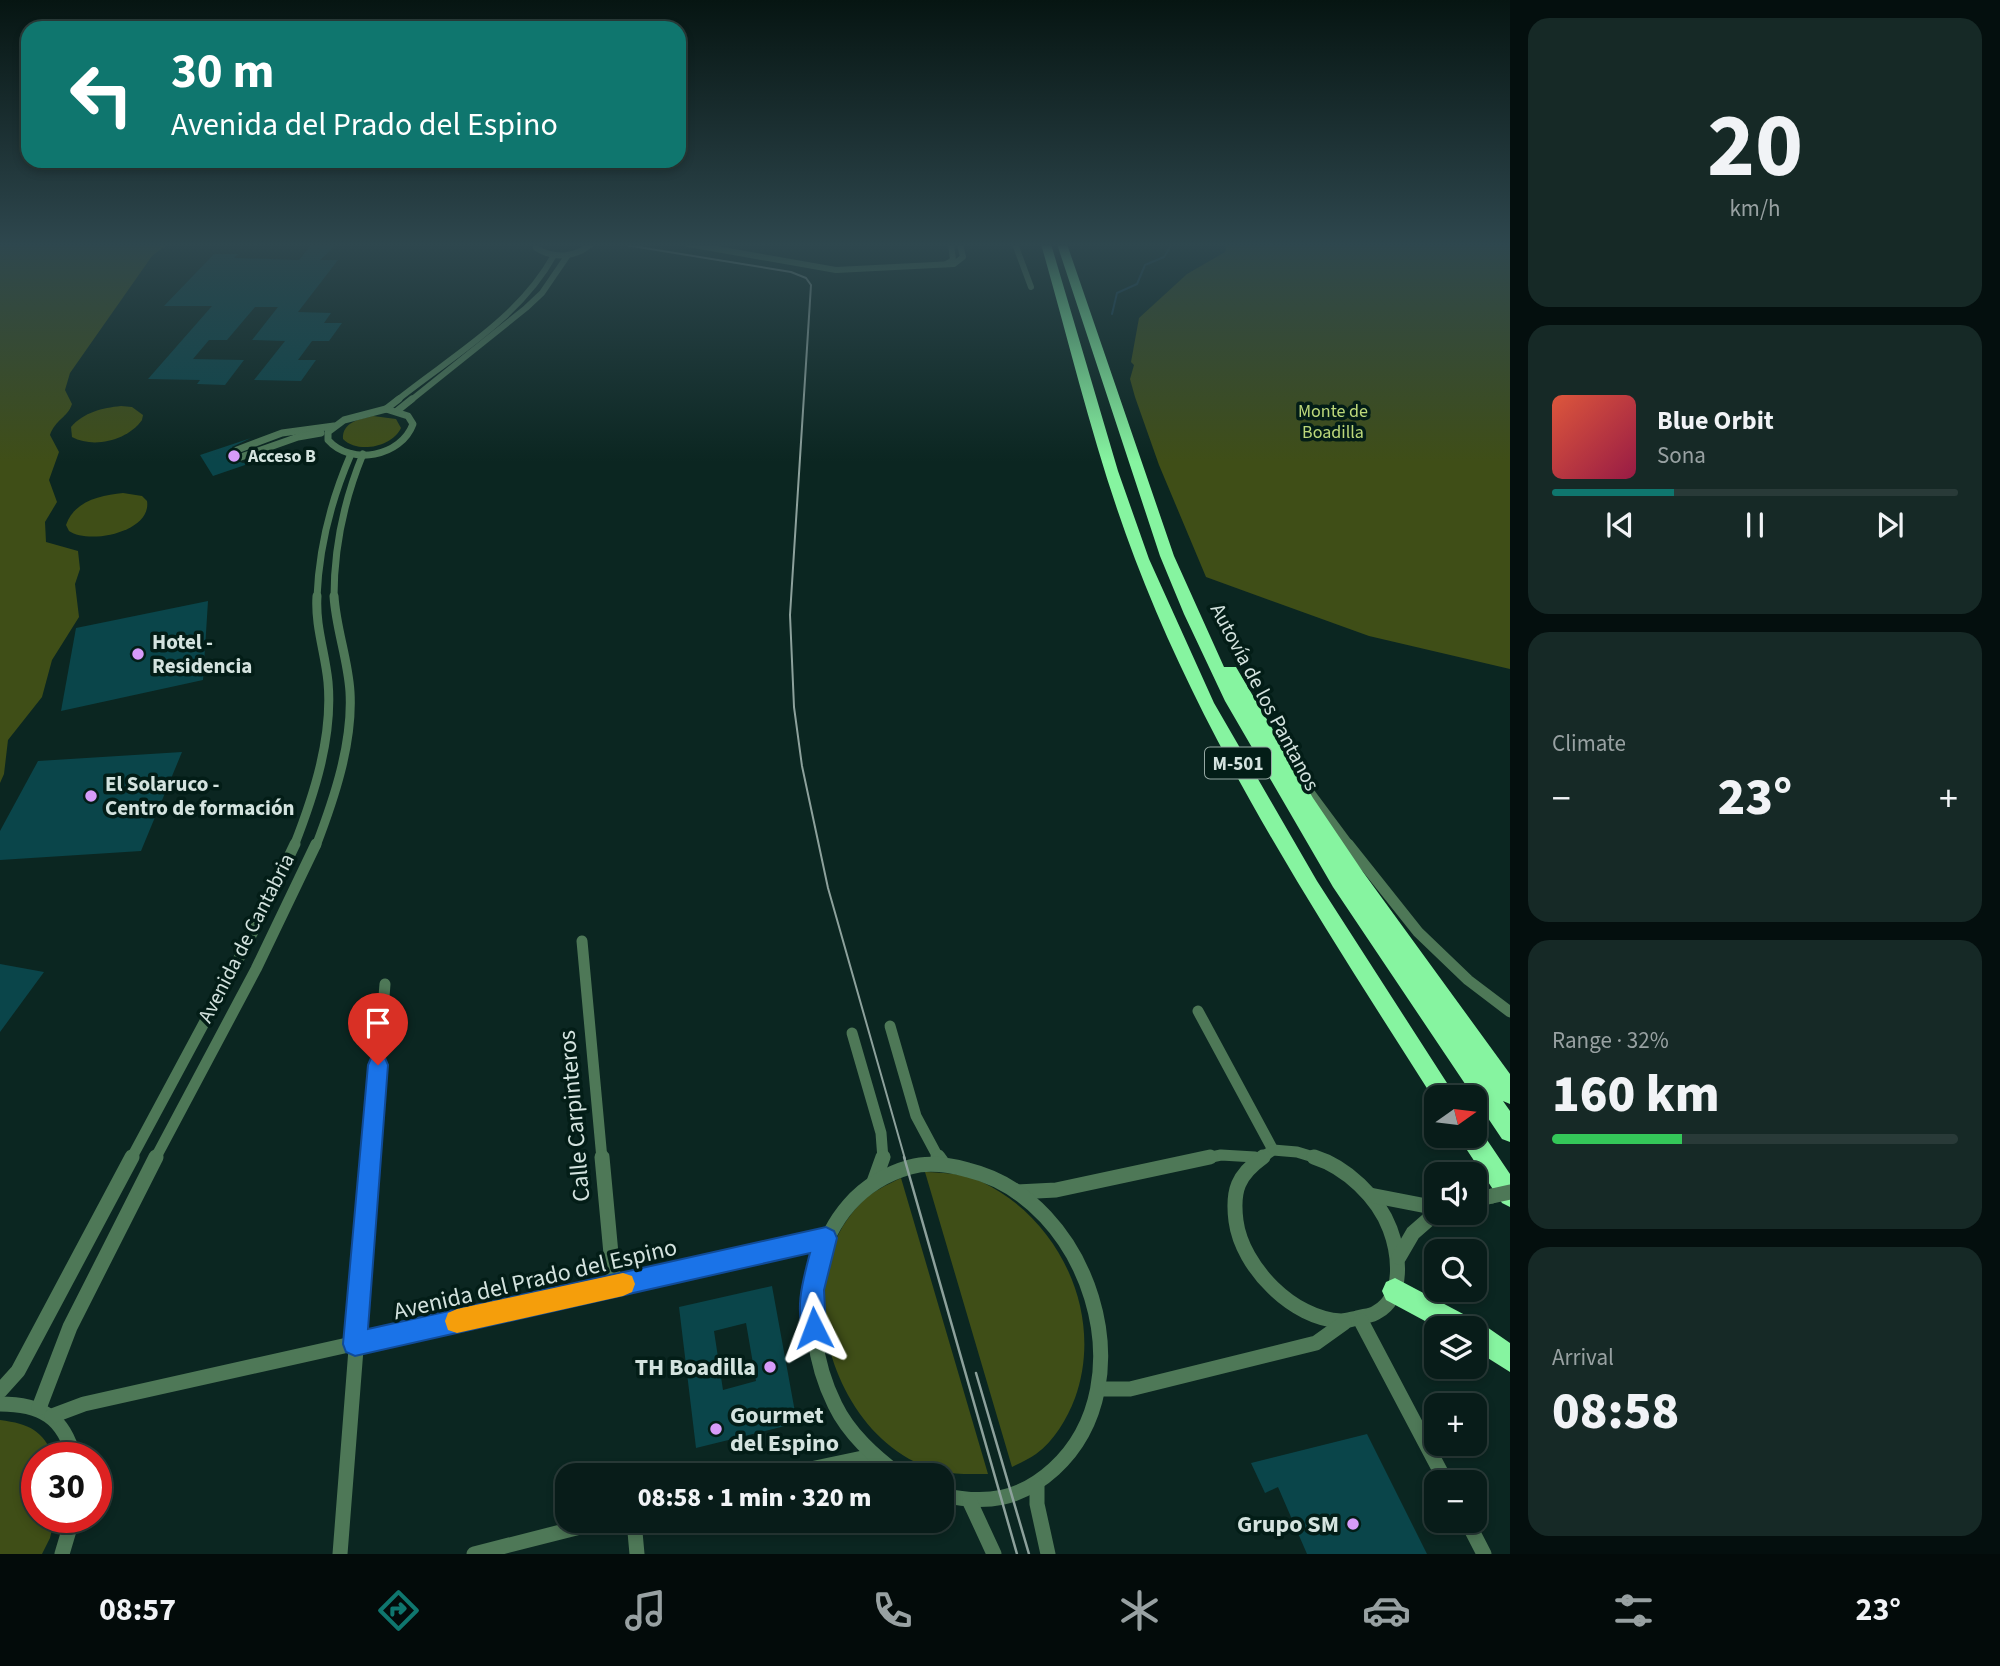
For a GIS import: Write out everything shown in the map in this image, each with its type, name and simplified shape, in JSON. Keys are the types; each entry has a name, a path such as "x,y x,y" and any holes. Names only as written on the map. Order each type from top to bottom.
{"highway":[{"name":"M-501","path":"1065,317 1142,559 1206,705 1310,887 1437,1085"},
{"name":"Autovía de los Pantanos","path":"1086,317 1167,556 1233,701 1298,815 1423,1006 1510,1131"},
{"path":"1186,600 1197,614 1307,803 1356,878 1510,1093"},
{"path":"1478,1148 1504,1195"},
{"path":"1395,1290 1442,1316"},
{"path":"1487,1343 1510,1359"}],"street":[{"path":"386,409 503,317"},
{"path":"397,411 515,317"},
{"path":"237,450 282,433 334,426 358,413 386,409 397,411 408,416 413,424 406,439 382,451 357,454 333,447 329,435 334,426"},
{"path":"242,457 298,437 319,433 329,435"},
{"name":"Avenida de Cantabria","path":"0,1391 18,1371 49,1315 230,973 293,847 311,797 322,753 329,707 328,680 317,624 318,582 325,535 343,470 357,454"},
{"name":"Avenida de Cantabria","path":"46,1412 50,1371 74,1318 254,974 317,844 334,792 350,703 347,672 335,616 336,579 341,531 356,470 357,454"},
{"path":"1247,699 1324,813 1418,932 1468,980 1510,1012"},
{"name":"Calle Carpinteros","path":"582,941 614,1286"},
{"path":"340,1554 385,984"},
{"path":"1198,1011 1273,1150"},
{"path":"890,1026 929,1147 943,1164"},
{"path":"852,1033 881,1133 883,1161 874,1182"},
{"path":"1017,1192 1056,1190 1222,1155 1255,1157 1273,1150 1291,1150 1353,1177 1370,1195 1389,1224 1399,1257"},
{"path":"1255,1157 1238,1176 1232,1205 1238,1238 1266,1282 1297,1307 1344,1323 1361,1321 1382,1310 1395,1290 1399,1257 1413,1233 1424,1222"},
{"path":"882,1463 872,1456 835,1406 815,1348 812,1290 826,1238 846,1206 874,1182 907,1168 943,1164 981,1172 1017,1192 1056,1228 1084,1275 1100,1331 1099,1389 1078,1445 1037,1485 1001,1500 970,1502 954,1498"},
{"path":"1370,1195 1424,1207"},
{"name":"Avenida del Prado del Espino","path":"46,1412 826,1238"},
{"path":"1361,1321 1440,1470"},
{"path":"1099,1389 1130,1389 1315,1343 1344,1323"},
{"path":"0,1404 20,1403 46,1412 71,1442"},
{"path":"839,1463 872,1456"},
{"path":"1037,1485 1037,1504 1048,1554"},
{"path":"970,1502 994,1554"},
{"path":"62,1554 70,1533"},
{"path":"474,1554 557,1533"},
{"path":"635,1533 637,1554"},
{"path":"1473,1533 1484,1554"}],"green space":[{"path":"0,317 110,317 70,373 65,390 72,404 50,435 59,452 49,480 57,502 45,522 46,542 78,551 80,569 75,584 79,617 52,660 42,697 8,740 4,774 0,783"},
{"name":"Monte de Boadilla","path":"1510,317 1510,669 1369,636 1206,577 1159,465 1130,379 1139,318"},
{"path":"121,406 132,407 143,415 142,420 128,433 100,442 81,441 72,437 71,427 88,414"},
{"path":"373,416 396,419 401,428 397,435 383,444 366,447 349,444 343,439 343,433 349,425"},
{"path":"123,493 142,496 147,501 146,512 140,521 130,528 104,536 90,537 69,531 66,525 70,517 82,505 106,495"},
{"path":"925,1172 968,1177 1010,1198 1034,1220 1054,1245 1069,1273 1079,1303 1084,1334 1083,1366 1072,1406 1049,1443 1033,1456 1012,1467"},
{"path":"901,1178 988,1474 954,1473 954,1463 922,1463 903,1455 872,1429 848,1395 832,1356 824,1315 826,1274 838,1236 861,1203"},
{"path":"0,1420 27,1426 46,1442 21,1442 21,1533 51,1533 42,1554 0,1554"}],"building":[{"path":"203,317 247,317 227,340 209,340 193,359 244,360 225,385 197,384 200,380 148,379"},
{"path":"270,317 329,317 324,323 342,323 329,341 312,341 298,360 316,360 301,381 254,380 285,341 252,340"},
{"path":"251,438 232,447 231,452 237,461 243,463 266,455 268,457 213,476 200,455"},
{"name":"Hotel - Residencia","path":"208,601 203,680 61,711 76,628"},
{"name":"El Solaruco - Centro de formación","path":"182,752 141,851 0,860 0,831 38,761"},
{"path":"0,964 44,972 0,1032"},
{"name":"TH Boadilla","path":"772,1286 797,1423 696,1448 679,1307","holes":["746,1323 756,1381 723,1390 714,1331"]},
{"name":"Grupo SM","path":"1367,1434 1427,1554 1307,1554 1278,1487 1265,1493 1251,1463"}],"tram line":[{"path":"809,317 790,615 794,707 802,766 828,888 905,1159"},
{"path":"904,1157 1017,1554"},
{"path":"976,1373 1029,1554"}],"slow traffic":[{"path":"457,1321 623,1284"}],"place":[{"name":"Acceso B","path":"234,456"},
{"name":"Hotel - Residencia","path":"138,654"},
{"name":"El Solaruco - Centro de formación","path":"91,796"},
{"name":"TH Boadilla","path":"770,1367"},
{"name":"Gourmet del Espino","path":"716,1429"},
{"name":"Grupo SM","path":"1353,1524"}],"route":[{"path":"378,1065 355,1344 826,1238 812,1290 814,1328"}]}
